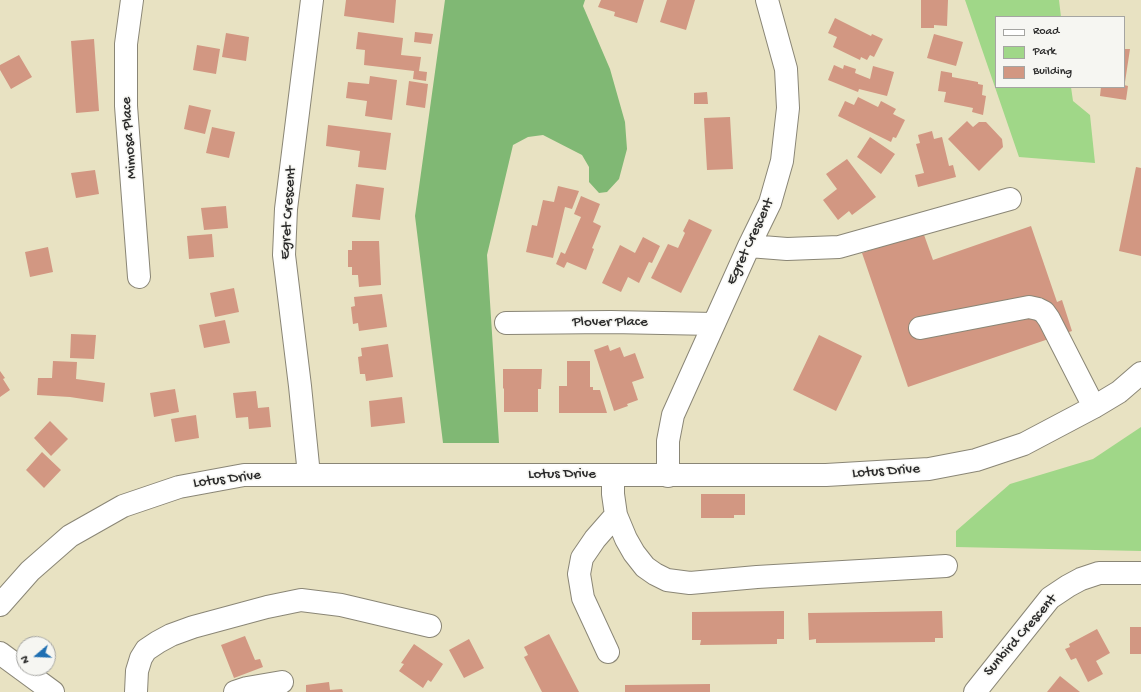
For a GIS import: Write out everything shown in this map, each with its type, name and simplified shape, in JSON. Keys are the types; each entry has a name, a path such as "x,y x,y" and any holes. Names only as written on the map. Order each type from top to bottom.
{"street":[{"name":"Mimosa Place","path":"132,0 126,44 126,106 139,277"},
{"name":"Egret Crescent","path":"309,475 284,255 286,209 312,0"},
{"name":"Egret Crescent","path":"668,476 668,441 673,415 749,246 770,203 782,162 788,108 786,69 767,0"},
{"path":"749,246 787,248 839,247 1010,200"},
{"path":"920,328 1029,307 1038,309 1044,312 1049,319 1094,407"},
{"name":"Plover Place","path":"506,323 611,322 714,324"},
{"name":"Lotus Drive","path":"0,605 30,571 70,536 123,506 179,487 244,475 826,476 929,469 976,460 1024,444 1094,407 1118,392 1141,373"},
{"path":"613,475 613,494 616,515 626,539 634,554 645,567 667,580 690,583 757,577 946,566"},
{"path":"608,652 583,598 579,574 582,558 595,539 616,515"},
{"name":"Sunbird Crescent","path":"975,692 1050,598 1081,579 1100,573 1141,573"},
{"path":"136,692 137,671 141,658 146,650 158,642 170,635 193,627 268,607 301,600 341,605 430,626"},
{"path":"0,653 54,692"},
{"path":"235,692 247,688 282,682"}],"green space":[{"path":"445,0 585,0 583,6 610,69 625,122 627,149 619,179 607,192 599,193 589,182 589,167 582,155 543,135 528,137 513,145 487,255 499,443 443,443 415,216"},
{"path":"965,0 1059,0 1061,16 995,16 995,87"},
{"path":"995,88 1071,88 1073,101 1090,115 1095,163 1019,157"},
{"path":"1141,427 1141,551 956,547 956,531 1010,484 1093,459"}],"building":[{"path":"346,0 396,0 394,23 344,16"},
{"path":"601,0 644,0 637,23 614,16 615,12 598,7"},
{"path":"667,0 695,0 686,30 660,22"},
{"path":"921,0 948,0 947,26 934,25 934,28 921,28"},
{"path":"835,18 871,36 872,34 883,39 874,57 870,55 867,60 861,57 860,60 833,47 837,37 828,33"},
{"path":"358,32 403,38 401,55 421,57 419,71 427,72 426,81 413,79 414,71 364,65 365,50 356,49"},
{"path":"415,32 433,34 431,44 414,42"},
{"path":"226,33 249,37 246,61 222,57"},
{"path":"934,34 963,42 956,66 927,58"},
{"path":"94,39 99,111 76,113 71,41"},
{"path":"197,45 220,49 216,74 193,70"},
{"path":"1125,49 1130,49 1125,82"},
{"path":"19,55 32,77 11,89 0,70 0,65"},
{"path":"834,65 843,69 844,65 856,69 855,73 870,79 873,66 894,72 887,96 859,89 858,92 828,80"},
{"path":"941,71 952,73 952,77 978,82 978,84 983,85 982,95 986,96 983,115 972,112 973,108 944,102 946,92 938,91"},
{"path":"370,76 397,80 392,120 365,116 367,101 346,98 348,82 369,84"},
{"path":"409,81 428,84 425,108 406,105"},
{"path":"1125,85 1128,86 1126,100 1100,96 1101,88 1125,88"},
{"path":"707,92 708,104 694,104 694,93"},
{"path":"858,97 878,107 881,101 896,109 893,114 905,120 896,138 893,137 891,142 838,116 845,101 854,105"},
{"path":"189,105 211,110 205,134 184,129"},
{"path":"730,117 733,169 707,170 704,118"},
{"path":"967,121 973,127 979,122 986,122 1002,139 1003,147 979,171 948,139"},
{"path":"328,125 391,133 386,170 358,167 360,151 326,146"},
{"path":"212,127 235,132 229,158 206,153"},
{"path":"932,131 934,139 942,137 949,166 953,165 956,177 918,187 915,175 924,173 916,144 920,143 918,135"},
{"path":"870,137 895,154 881,174 857,157"},
{"path":"847,159 876,197 852,215 849,211 838,220 823,200 837,189 826,174"},
{"path":"1136,167 1141,168 1141,256 1119,251"},
{"path":"95,170 99,194 76,198 71,173"},
{"path":"356,184 384,188 380,220 352,217"},
{"path":"558,186 579,191 572,209 565,207 553,258 526,252 532,225 537,226 543,200 554,202"},
{"path":"581,196 600,204 593,222 601,226 592,248 594,249 586,270 567,262 564,268 556,264 561,252 565,254 581,217 574,214"},
{"path":"226,206 228,228 204,230 201,208"},
{"path":"689,219 712,230 681,293 651,278 668,244 678,248 685,233 683,231"},
{"path":"1031,226 1057,302 1062,300 1072,331 908,387 862,253 923,232 933,260"},
{"path":"212,234 214,257 189,259 187,236"},
{"path":"643,237 660,246 652,263 649,262 639,283 628,277 621,292 602,283 620,245 635,253"},
{"path":"352,241 379,241 381,285 359,287 358,275 352,275 352,267 348,267 348,250 352,250"},
{"path":"48,247 53,272 30,277 25,252"},
{"path":"234,288 239,312 215,317 210,293"},
{"path":"382,294 387,327 359,331 358,323 353,324 351,307 355,306 354,297"},
{"path":"225,320 230,343 204,348 199,325"},
{"path":"71,334 96,335 94,359 70,358"},
{"path":"819,335 862,356 836,411 793,390"},
{"path":"388,344 393,377 366,381 365,374 360,374 358,357 362,356 361,348"},
{"path":"608,345 610,351 620,347 624,357 635,353 644,378 632,382 638,400 627,404 628,406 614,411 594,350"},
{"path":"53,361 77,362 76,379 105,383 103,402 70,397 37,395 38,378 52,378"},
{"path":"567,361 590,361 590,387 593,387 593,390 600,390 607,413 559,413 559,386 567,386"},
{"path":"503,369 542,369 541,389 538,389 538,412 504,412"},
{"path":"0,371 10,390 0,397"},
{"path":"175,389 179,412 154,417 150,393"},
{"path":"256,391 258,408 269,407 271,427 249,429 248,417 236,418 233,393"},
{"path":"402,397 405,423 371,427 369,401"},
{"path":"196,415 199,438 175,442 171,419"},
{"path":"50,421 68,439 51,456 34,438"},
{"path":"42,452 61,470 44,488 26,470"},
{"path":"701,494 745,494 745,515 734,515 734,518 701,518"},
{"path":"784,611 784,639 777,639 777,644 700,645 701,640 692,640 692,612"},
{"path":"942,611 943,638 935,638 935,642 816,643 816,639 809,640 808,613"},
{"path":"1130,627 1141,627 1141,654 1130,654"},
{"path":"1097,629 1110,653 1096,661 1103,674 1088,682 1076,658 1071,660 1065,649 1070,647 1069,644"},
{"path":"549,634 579,692 542,692 524,657 528,655 524,647"},
{"path":"245,636 255,660 260,659 263,667 234,678 221,645"},
{"path":"469,639 484,668 464,678 449,650"},
{"path":"414,644 443,664 431,682 428,680 423,688 399,671 404,664 401,663"},
{"path":"1060,676 1080,692 1047,692"},
{"path":"329,682 330,690 342,689 343,692 306,692 306,685"},
{"path":"710,684 710,692 625,692 625,685"}]}
